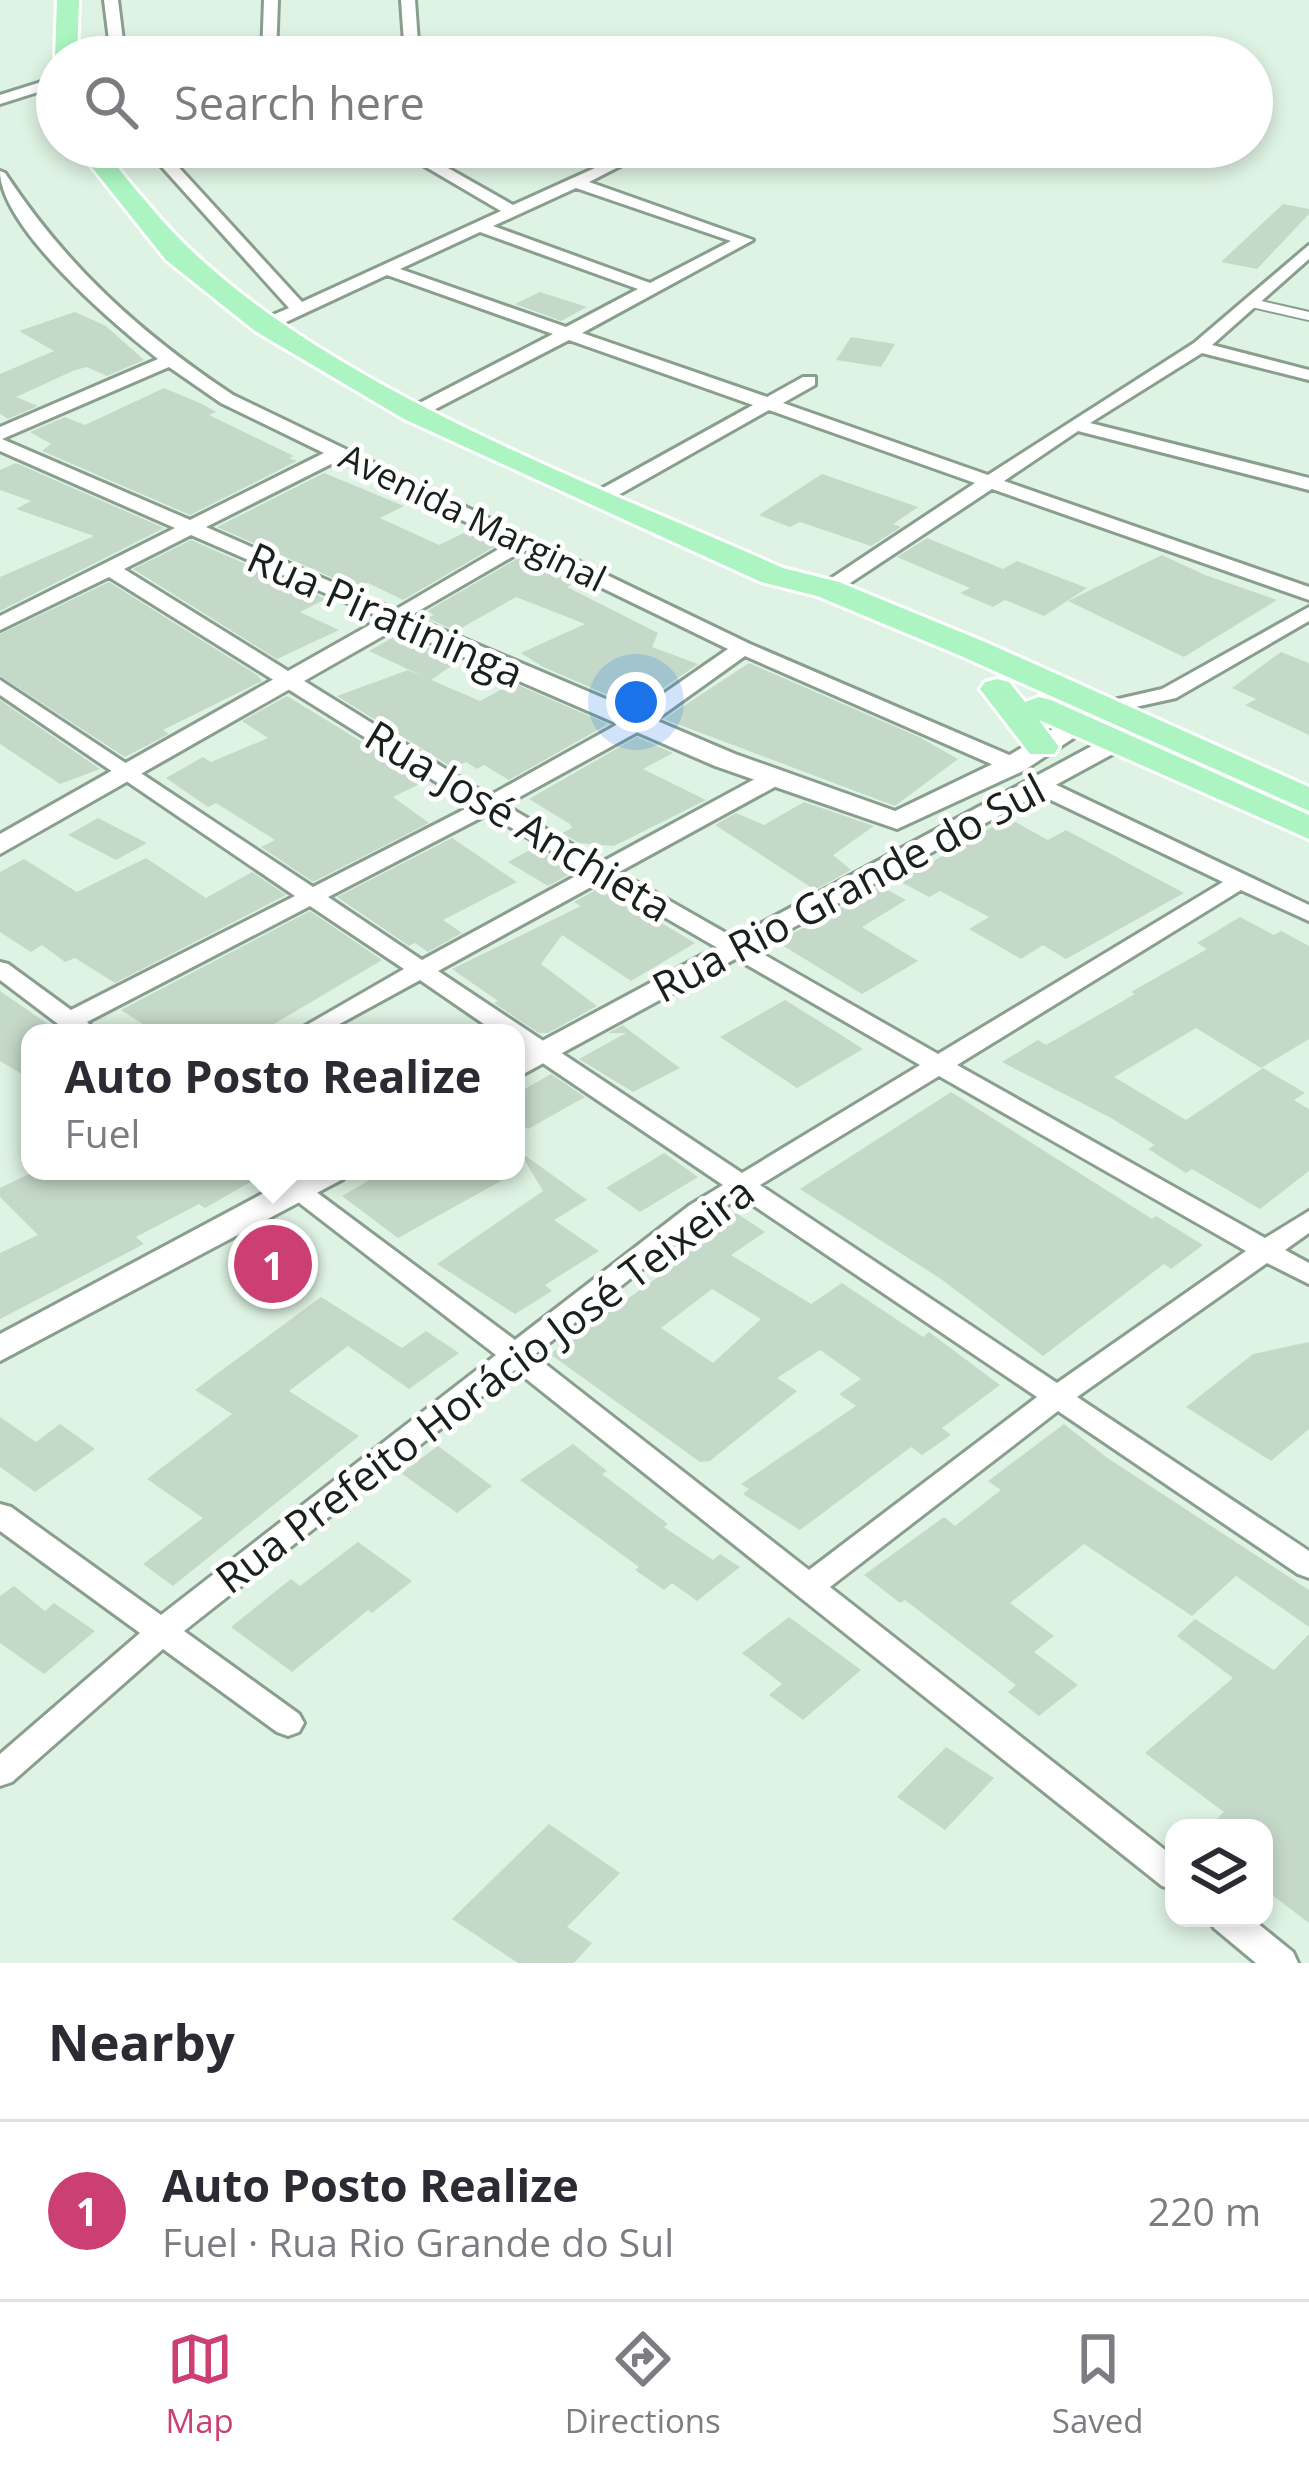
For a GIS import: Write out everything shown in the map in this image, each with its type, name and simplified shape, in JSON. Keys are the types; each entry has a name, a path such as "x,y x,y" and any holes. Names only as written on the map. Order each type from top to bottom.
{"main road":[{"path":"67,36 68,0"},
{"path":"106,168 176,254 266,325 414,413 772,575 828,589 1090,731 1131,734 1309,800"},
{"path":"772,575 808,601 1309,828"},
{"path":"997,689 1027,756"},
{"path":"1131,734 1181,772"}],"street":[{"path":"111,0 115,36"},
{"path":"270,36 272,0"},
{"path":"408,0 411,36"},
{"path":"0,100 36,88"},
{"path":"171,168 299,309"},
{"path":"437,168 514,212"},
{"path":"266,325 608,168"},
{"name":"Avenida Marginal","path":"0,176 50,250 161,355 226,399 743,648 1027,756"},
{"path":"414,413 568,337 745,240 576,183"},
{"path":"480,227 650,288"},
{"path":"828,589 1200,347 1309,250"},
{"path":"387,270 1309,594"},
{"path":"1200,347 1309,375"},
{"path":"0,418 161,355"},
{"path":"0,434 161,355"},
{"path":"599,498 809,380"},
{"path":"1076,425 1309,484"},
{"name":"Rua Piratininga","path":"0,444 635,724 897,821 1027,756 1090,731"},
{"path":"0,624 340,452"},
{"path":"0,846 524,542"},
{"name":"Rua José Anchieta","path":"110,569 734,950 1309,1275"},
{"name":"Rua Rio Grande do Sul","path":"525,1063 1038,785 1090,731 1169,694 1309,613"},
{"path":"83,1024 635,724 743,648"},
{"path":"0,686 500,1024"},
{"name":"Rua Rio Grande do Sul","path":"1131,734 1169,694"},
{"path":"322,1024 774,778"},
{"path":"1038,785 1309,914"},
{"name":"Rua Prefeito Horácio José Teixeira","path":"0,1773 163,1631 514,1354 741,1184 1240,880"},
{"path":"0,969 74,1024"},
{"path":"525,1040 1309,1566"},
{"path":"0,1348 284,1180 514,1354 1165,1869"},
{"path":"809,1586 1058,1396 1309,1220"},
{"path":"0,1515 288,1723"},
{"path":"1237,1927 1281,1963"}],"lane":[{"path":"1252,303 1309,316"}],"building":[{"path":"1283,204 1309,209 1309,214 1257,269 1221,262"},
{"path":"540,292 587,307 561,321 515,304"},
{"path":"75,312 106,326 144,360 107,376 87,367 75,370 16,397 38,406 8,419 0,414 0,374 54,351 19,331"},
{"path":"851,337 895,344 881,367 836,360"},
{"path":"164,388 202,404 216,412 209,415 297,461 190,515 42,451 51,444 30,432 65,417 85,425"},
{"path":"16,463 164,528 0,611 0,577 94,536 16,509 31,501 0,490 0,470"},
{"path":"324,473 404,506 380,518 439,545 470,530 499,544 403,600 368,583 351,586 217,527"},
{"path":"822,474 918,507 893,524 901,527 871,546 800,522 790,527 759,515"},
{"path":"927,538 1003,569 1017,561 1087,588 1044,616 1005,600 993,607 960,593 970,588 897,557"},
{"path":"191,540 326,599 300,612 339,630 277,659 133,569"},
{"path":"524,555 577,581 567,587 658,633 652,647 698,664 636,707 521,653 585,624 516,597 456,631 427,618 434,615 427,611"},
{"path":"1162,555 1277,600 1184,657 1068,601"},
{"path":"109,582 262,681 163,730 169,734 125,757 0,676 0,634"},
{"path":"399,634 460,660 431,680 369,651"},
{"path":"1281,652 1309,663 1309,735 1245,705 1256,699 1232,688"},
{"path":"749,663 919,737 958,759 895,806 664,719"},
{"path":"408,670 480,701 513,683 608,724 509,780 484,765 477,769 466,762 453,768 337,696"},
{"path":"287,696 426,781 393,797 429,823 313,882 261,847 275,840 216,803 208,807 166,778 203,757 211,762 268,738 242,721"},
{"path":"0,700 100,769 60,784 0,744"},
{"path":"637,737 673,753 643,769 706,800 614,846 579,843 562,833 572,828 570,824 529,799"},
{"path":"804,802 874,826 833,855 851,870 815,890 715,825 736,813 764,825"},
{"path":"98,818 147,843 116,860 68,835"},
{"path":"1008,818 1048,840 1066,830 1184,893 1066,959 1043,945 1021,959 969,929 989,917 940,891 929,897 899,881"},
{"path":"452,838 517,882 443,920 462,933 428,952 415,943 409,946 337,897"},
{"path":"535,847 576,871 548,886 508,862"},
{"path":"146,858 206,898 252,872 286,895 115,983 75,958 65,962 42,945 31,952 0,932 0,872 24,859 77,892"},
{"path":"880,886 906,900 862,927 918,961 862,994 777,942"},
{"path":"601,887 695,943 631,981 562,935 541,964 597,1006 548,1033 539,1033 494,1003 498,1001 452,969 581,906 574,902"},
{"path":"310,911 382,960 274,1024 143,1024 121,1010"},
{"path":"1240,917 1309,946 1309,1039 1261,1068 1196,1028 1114,1077 1186,1120 1263,1068 1305,1093 1294,1100 1309,1109 1309,1171 1260,1209 1192,1169 1186,1173 1148,1149 1155,1145 1111,1118 1002,1062 1038,1040 1046,1045 1135,994 1131,992 1207,949 1197,943"},
{"path":"0,991 48,1024 21,1024 21,1074 0,1061"},
{"path":"785,1000 863,1049 797,1088 720,1037"},
{"path":"623,1025 680,1068 633,1092 579,1059 626,1033 608,1033"},
{"path":"551,1074 585,1097 528,1129 525,1089"},
{"path":"951,1092 1152,1219 1156,1216 1203,1245 1171,1269 1164,1264 1043,1356 941,1279 800,1189"},
{"path":"664,1153 698,1177 640,1212 606,1188"},
{"path":"525,1155 587,1200 554,1220 599,1251 545,1285 552,1291 515,1314 437,1264 543,1191"},
{"path":"21,1178 254,1180 205,1208 199,1204 136,1237 144,1244 0,1319 0,1253 38,1235 0,1197 0,1188"},
{"path":"370,1180 503,1180 398,1238 342,1196"},
{"path":"736,1213 765,1232 731,1255 811,1304 842,1283 923,1337 929,1332 1000,1385 942,1428 951,1435 922,1455 911,1447 800,1530 743,1494 749,1489 741,1484 856,1406 839,1394 861,1379 820,1350 777,1378 797,1391 710,1461 700,1462 550,1354 668,1270 700,1244 694,1240","holes":["712,1289 761,1319 713,1363 661,1328"]},
{"path":"321,1297 402,1348 426,1331 459,1353 409,1389 348,1346 289,1391 359,1436 173,1586 143,1564 203,1518 147,1479 232,1414 195,1390"},
{"path":"1309,1342 1309,1429 1271,1461 1186,1407 1253,1354"},
{"path":"0,1417 36,1442 60,1424 95,1449 35,1492 0,1467"},
{"path":"1064,1424 1106,1457 1309,1590 1309,1627 1236,1576 1192,1616 1084,1544 1010,1603 1054,1636 1034,1652 1078,1685 1039,1716 1008,1692 1016,1685 905,1600 900,1603 864,1575 944,1517 955,1526 1001,1490 988,1481"},
{"path":"573,1444 607,1471 602,1474 668,1524 664,1527 713,1560 720,1554 740,1567 697,1601 672,1583 664,1590 635,1570 639,1567 520,1480"},
{"path":"438,1446 492,1486 457,1513 401,1473"},
{"path":"358,1542 412,1581 292,1672 231,1627 291,1579 300,1586"},
{"path":"14,1586 45,1611 54,1603 95,1631 44,1674 0,1643 0,1596"},
{"path":"789,1617 861,1670 803,1720 769,1695 782,1684 742,1653"},
{"path":"1195,1619 1274,1670 1309,1634 1309,1923 1273,1896 1273,1819 1217,1819 1224,1812 1145,1753 1233,1678 1177,1636"},
{"path":"946,1747 994,1778 945,1830 897,1797"},
{"path":"549,1824 620,1873 567,1927 592,1943 574,1963 518,1963 452,1919"}],"place":[{"name":"Auto Posto Realize","path":"273,1264"}]}
